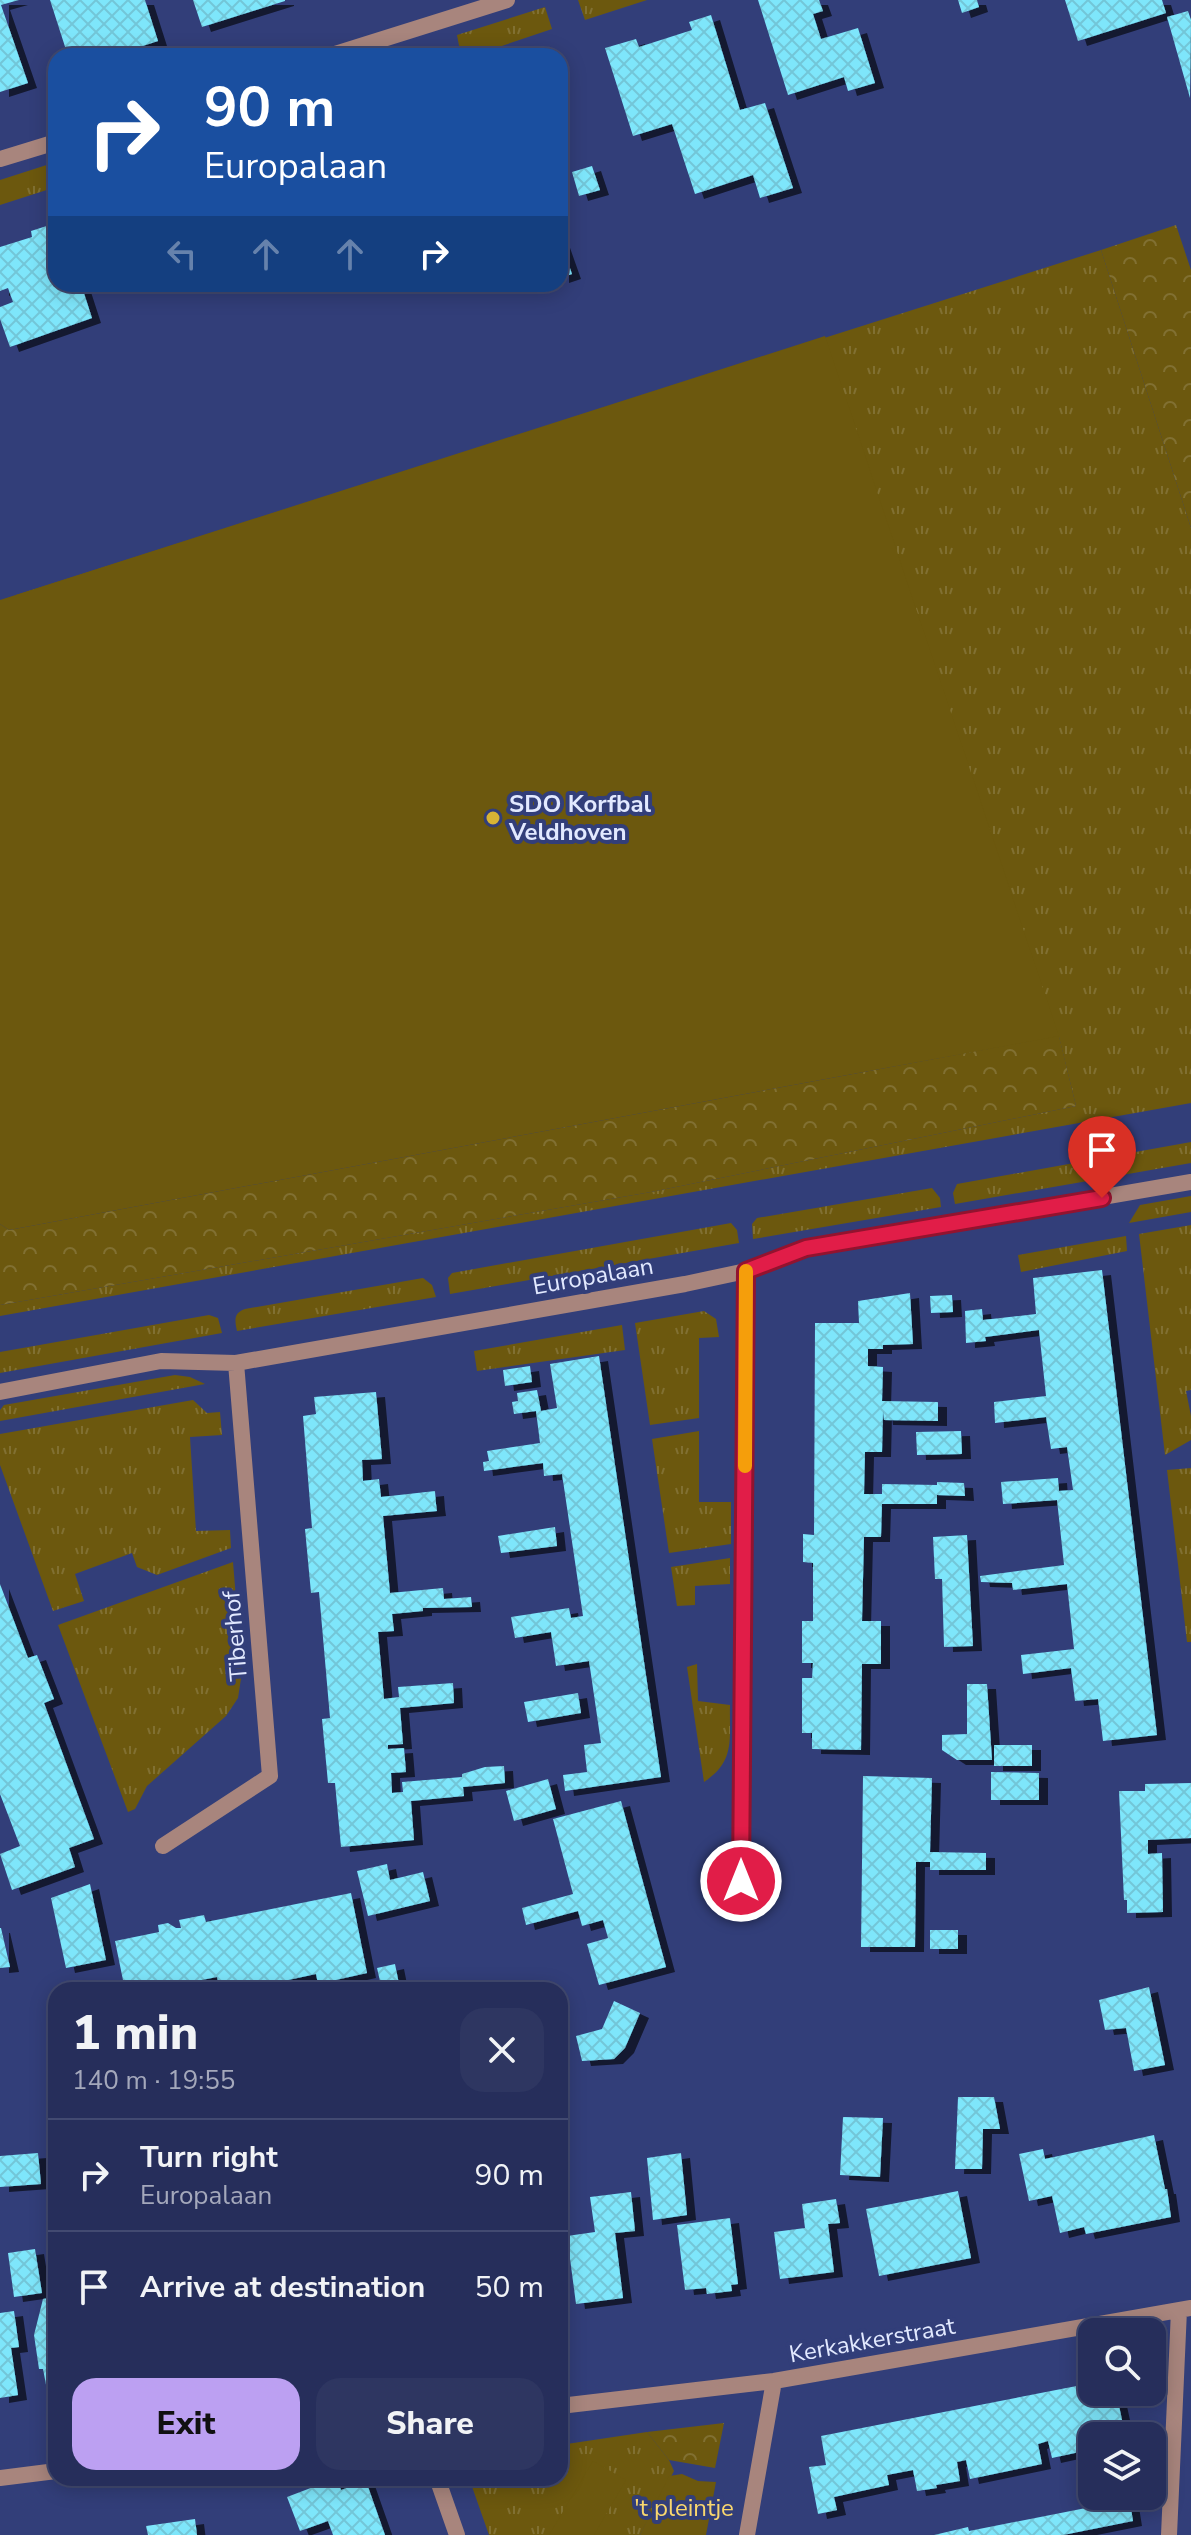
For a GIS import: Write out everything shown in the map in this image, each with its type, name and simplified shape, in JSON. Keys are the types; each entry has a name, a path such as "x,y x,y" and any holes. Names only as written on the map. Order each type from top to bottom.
{"street":[{"path":"354,48 507,0"},
{"path":"0,159 48,144"},
{"name":"Europalaan","path":"0,1392 161,1361 236,1363 746,1271 806,1248 1191,1182"},
{"path":"741,1881 746,1271"},
{"name":"Tiberhof","path":"163,1846 270,1776 236,1363"},
{"path":"1169,2535 1185,2309"},
{"name":"Kerkakkerstraat","path":"568,2405 774,2381 1185,2309"},
{"path":"747,2535 774,2381"},
{"path":"0,2478 48,2472"},
{"path":"440,2486 457,2535"}],"green space":[{"path":"578,0 647,0 585,20"},
{"path":"545,7 552,29 496,48 459,48 457,35"},
{"path":"48,165 48,190 0,205 0,180"},
{"path":"1176,225 1191,270 1191,528 1101,250"},
{"name":"SDO Korfbal Veldhoven","path":"1101,250 1191,528 1191,1103 0,1316 0,1305 651,1192 1076,1106 1059,1037 0,1224 0,829 16,595"},
{"name":"SDO Korfbal Veldhoven","path":"825,336 1059,1036 9,1230 0,1224 0,600"},
{"path":"1059,1036 1076,1106 651,1192 0,1305 0,1224 9,1230"},
{"path":"1191,1142 1191,1163 955,1204 953,1193 957,1184"},
{"path":"932,1188 940,1198 941,1207 753,1239 752,1224 757,1218"},
{"path":"1191,1196 1191,1212 1129,1223 1140,1205"},
{"path":"731,1223 737,1230 739,1243 450,1294 448,1278 452,1273"},
{"path":"1191,1225 1191,1390 1186,1391 1191,1416 1191,1440 1165,1455 1139,1234"},
{"path":"1126,1236 1127,1251 1021,1272 1018,1255"},
{"path":"423,1278 432,1285 436,1297 237,1331 237,1315 245,1309"},
{"path":"704,1311 716,1319 719,1337 699,1338 699,1418 650,1425 635,1323"},
{"path":"209,1315 218,1318 222,1333 0,1373 0,1352"},
{"path":"622,1325 625,1350 477,1371 474,1351"},
{"path":"175,1375 205,1384 0,1421 0,1410 4,1405"},
{"path":"193,1400 207,1413 220,1412 222,1435 190,1437 196,1531 230,1530 231,1548 157,1575 137,1567 132,1553 75,1574 84,1601 53,1611 0,1465 0,1434"},
{"path":"699,1431 699,1502 731,1502 731,1544 669,1553 652,1439"},
{"path":"1191,1468 1191,1642 1187,1642 1167,1470"},
{"path":"730,1558 730,1584 695,1586 695,1605 677,1606 671,1567"},
{"path":"233,1562 242,1672 238,1698 226,1716 147,1786 135,1809 128,1812 58,1625"},
{"path":"697,1664 698,1701 730,1705 730,1739 726,1757 704,1782 687,1667"},
{"path":"724,2423 715,2468 669,2460 647,2432"},
{"path":"647,2432 674,2471 640,2535 489,2535 472,2486 568,2486 568,2444"},
{"path":"593,2461 626,2480 594,2535 549,2535"},
{"name":"'t pleintje","path":"682,2474 698,2481 716,2482 706,2535 640,2535 669,2476"}],"building":[{"path":"0,0 19,0 1,5 28,83 0,92"},
{"path":"50,0 145,0 158,41 137,48 65,48"},
{"path":"193,0 285,0 285,1 202,27"},
{"path":"758,0 819,0 823,11 813,14 821,39 858,28 875,83 848,91 844,77 788,95"},
{"path":"958,0 977,0 979,7 962,13"},
{"path":"1065,0 1162,0 1166,13 1078,41"},
{"path":"1188,11 1191,20 1190,98 1167,17"},
{"path":"711,15 740,110 765,103 793,188 760,198 753,175 695,194 672,124 633,136 605,48 636,39 639,47 692,30 689,22"},
{"path":"592,166 600,190 579,196 572,172"},
{"path":"48,226 48,292 84,292 92,318 10,347 0,319 0,307 13,302 8,288 0,291 0,247 32,237 31,231"},
{"path":"1102,1270 1157,1735 1103,1741 1098,1699 1075,1701 1071,1668 1023,1674 1021,1655 1074,1649 1067,1584 1013,1590 1012,1583 981,1582 980,1576 1064,1565 1057,1500 1003,1504 1001,1482 1058,1478 1059,1491 1073,1490 1067,1447 1051,1449 1046,1417 995,1423 994,1402 1046,1396 1039,1330 985,1337 986,1341 966,1343 965,1311 982,1309 983,1320 1036,1314 1033,1278"},
{"path":"910,1293 913,1344 868,1349 868,1366 883,1367 882,1401 938,1402 938,1421 884,1420 883,1411 882,1452 865,1452 864,1494 882,1494 882,1484 937,1485 937,1482 964,1483 965,1496 937,1495 937,1504 882,1504 881,1537 864,1537 862,1621 881,1621 881,1664 862,1664 861,1750 812,1749 812,1733 802,1733 802,1678 812,1678 813,1663 802,1663 802,1621 813,1621 813,1563 803,1562 803,1534 814,1535 815,1323 859,1323 858,1301"},
{"path":"952,1295 953,1312 931,1313 930,1296"},
{"path":"599,1356 661,1777 565,1791 563,1775 587,1772 584,1745 601,1743 589,1661 556,1666 551,1632 515,1638 511,1617 569,1608 571,1618 583,1616 562,1474 544,1476 543,1463 484,1471 483,1462 489,1461 487,1451 540,1443 536,1411 514,1414 512,1402 518,1401 517,1393 537,1390 541,1411 557,1408 550,1364"},
{"path":"530,1366 532,1382 505,1386 503,1370"},
{"path":"376,1392 382,1459 362,1460 363,1481 379,1479 381,1497 435,1491 437,1511 383,1516 390,1593 443,1588 444,1599 471,1597 472,1607 423,1608 423,1611 392,1614 394,1631 378,1632 384,1699 399,1697 398,1687 453,1683 454,1703 400,1708 403,1744 388,1745 388,1749 404,1748 406,1772 391,1773 392,1793 403,1792 402,1782 462,1777 462,1774 485,1767 504,1766 505,1783 463,1787 464,1796 411,1801 414,1840 341,1847 335,1783 328,1783 322,1719 330,1718 319,1592 311,1593 305,1529 312,1528 303,1416 316,1414 314,1397"},
{"path":"961,1431 962,1454 917,1455 916,1432"},
{"path":"555,1527 557,1546 501,1553 498,1536"},
{"path":"967,1535 973,1646 944,1647 942,1579 935,1579 933,1537"},
{"path":"0,1584 28,1658 37,1655 54,1699 44,1703 94,1839 69,1848 75,1867 12,1890 0,1854 20,1846 0,1794"},
{"path":"967,1684 987,1684 992,1760 957,1760 942,1750 942,1735 967,1734"},
{"path":"578,1693 581,1713 528,1722 524,1702"},
{"path":"994,1745 1032,1745 1032,1766 994,1766"},
{"path":"991,1772 1039,1773 1039,1800 991,1800"},
{"path":"863,1776 932,1778 930,1852 986,1853 986,1870 930,1870 930,1862 916,1862 915,1947 861,1947"},
{"path":"548,1779 556,1809 514,1821 506,1791"},
{"path":"1191,1783 1191,1838 1148,1840 1148,1854 1162,1853 1163,1912 1127,1913 1119,1791 1145,1791 1145,1784"},
{"path":"621,1801 666,1967 599,1985 587,1944 608,1938 603,1920 582,1926 578,1911 526,1925 522,1908 573,1894 553,1819"},
{"path":"387,1864 390,1880 423,1872 430,1901 368,1916 357,1871"},
{"path":"90,1884 106,1960 66,1968 51,1898"},
{"path":"351,1893 367,1973 327,1982 318,1982 316,1974 279,1982 218,1982 217,1977 191,1982 123,1982 115,1941 159,1932 158,1925 168,1923 181,1928 179,1920 204,1915 206,1922"},
{"path":"1,1928 10,1967 0,1968"},
{"path":"930,1930 958,1930 958,1949 930,1949"},
{"path":"395,1964 399,1982 380,1982 377,1968"},
{"path":"1149,1987 1165,2065 1134,2071 1126,2028 1105,2030 1099,2000"},
{"path":"614,2001 640,2013 625,2048 614,2059 582,2061 576,2036 602,2029"},
{"path":"958,2097 994,2097 1000,2129 983,2129 982,2169 955,2169"},
{"path":"843,2117 883,2118 880,2177 840,2175"},
{"path":"1154,2135 1171,2217 1086,2234 1084,2227 1060,2233 1052,2196 1029,2201 1019,2154 1043,2149 1045,2159"},
{"path":"38,2153 41,2184 0,2187 0,2156"},
{"path":"681,2153 687,2215 653,2220 647,2158"},
{"path":"958,2191 971,2258 879,2276 866,2209"},
{"path":"631,2192 635,2231 615,2233 623,2298 576,2304 568,2236 595,2232 590,2197"},
{"path":"836,2199 840,2223 828,2224 834,2272 780,2279 774,2232 805,2228 802,2204"},
{"path":"730,2218 738,2284 731,2285 732,2291 707,2294 706,2288 685,2290 677,2225"},
{"path":"35,2249 42,2293 14,2297 8,2253"},
{"path":"48,2298 47,2390 43,2369 39,2369 34,2335 43,2299"},
{"path":"14,2311 19,2347 11,2348 18,2395 0,2398 0,2313"},
{"path":"1078,2386 1078,2406 1119,2406 1122,2422 1078,2422 1078,2452 1052,2458 1048,2441 1038,2444 1042,2464 970,2479 966,2460 957,2462 960,2481 936,2485 937,2488 917,2491 913,2470 887,2475 889,2485 834,2497 837,2510 818,2514 809,2467 826,2465 821,2436"},
{"path":"316,2486 340,2486 341,2490 368,2486 385,2535 333,2535 328,2521 300,2531 287,2497"},
{"path":"1078,2510 1131,2510 1133,2521 1063,2535 934,2535 968,2527 969,2531"},
{"path":"195,2519 197,2535 148,2535 146,2526"}],"slow traffic":[{"path":"745,1466 746,1271"}],"place":[{"name":"SDO Korfbal Veldhoven","path":"493,818"}],"route":[{"path":"741,1881 746,1271 806,1248 1102,1198"}]}
